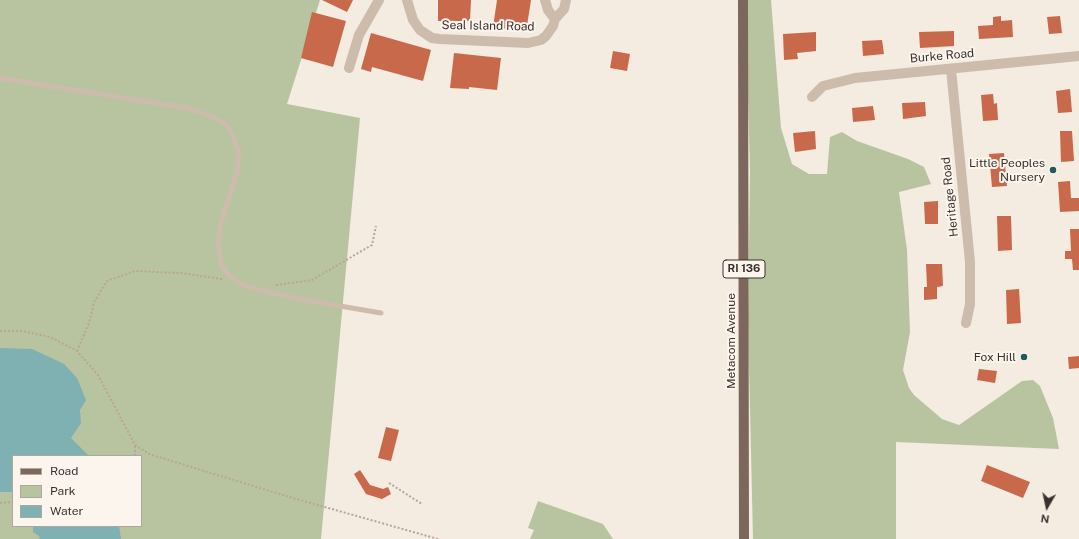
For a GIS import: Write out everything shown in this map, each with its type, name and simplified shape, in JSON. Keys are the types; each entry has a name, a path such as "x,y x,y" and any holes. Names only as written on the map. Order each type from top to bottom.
{"main road":[{"name":"Metacom Avenue","path":"743,0 744,539"}],"street":[{"path":"348,68 359,35 379,0"},
{"name":"Seal Island Road","path":"407,0 413,20 419,29 440,40 536,42 546,36 555,19 564,9 566,0"},
{"name":"Seal Island Road","path":"545,0 548,10 555,19"},
{"name":"Burke Road","path":"812,97 823,86 834,82 927,70 951,69 1079,56"},
{"name":"Heritage Road","path":"951,69 970,262 970,304 966,323"}],"lane":[{"path":"0,78 187,108 211,116 225,123 232,132 239,154 237,172 221,223 218,243 221,264 229,276 236,282 245,286 293,298 381,313"}],"path":[{"path":"270,285 312,280 372,245 376,226"},
{"path":"77,351 89,323 94,302 107,280 135,271 180,273 236,282"},
{"path":"0,331 22,331 50,336 77,351 98,375 135,444 149,454 182,465 438,539"},
{"path":"134,455 135,444"},
{"path":"389,483 422,504"},
{"path":"0,503 12,502"}],"green space":[{"path":"0,0 320,0 287,104 360,118 321,539 0,539"},
{"path":"748,0 771,0 781,128 792,164 809,174 827,174 830,137 842,132 857,141 908,159 924,167 931,184 899,192 907,250 910,332 903,370 909,388 914,395 942,419 959,425 1022,381 1033,380 1040,386 1053,418 1059,449 896,442 896,539 753,539 748,320 750,171 747,58"},
{"path":"538,501 603,524 613,539 530,539 534,530 528,528"}],"water":[{"path":"0,348 32,349 64,364 77,378 86,400 80,410 81,423 71,438 88,455 12,455 12,492 0,492"},
{"path":"33,527 119,527 121,539 40,539 39,536 33,532"}],"building":[{"path":"322,0 353,0 347,12"},
{"path":"438,0 471,0 470,21 438,21"},
{"path":"497,0 531,0 526,32 493,27"},
{"path":"312,12 346,21 333,67 301,58"},
{"path":"1001,16 1001,21 1012,20 1013,37 979,39 978,26 993,25 993,17"},
{"path":"1060,16 1062,33 1049,34 1047,17"},
{"path":"954,31 954,46 920,48 919,32"},
{"path":"816,32 816,51 797,53 798,59 784,60 783,34"},
{"path":"371,33 431,50 423,81 372,67 371,72 361,69"},
{"path":"882,40 884,54 863,56 862,41"},
{"path":"613,51 630,54 627,71 610,68"},
{"path":"454,53 501,58 497,90 469,87 469,89 450,88"},
{"path":"1070,89 1072,112 1058,113 1056,91"},
{"path":"993,94 994,104 997,103 998,120 983,121 981,95"},
{"path":"925,102 926,116 903,119 902,103"},
{"path":"873,106 875,120 853,122 852,108"},
{"path":"815,131 816,149 795,152 793,133"},
{"path":"1060,131 1072,131 1074,161 1061,162"},
{"path":"1004,153 1007,186 992,187 989,154"},
{"path":"1070,181 1071,198 1079,198 1079,211 1060,212 1058,182"},
{"path":"938,201 938,224 925,224 924,202"},
{"path":"997,216 1011,216 1012,250 998,251"},
{"path":"1070,229 1079,229 1079,270 1073,270 1072,259 1065,259 1065,251 1071,251"},
{"path":"926,264 942,264 943,286 937,287 937,299 924,300 924,287 927,287"},
{"path":"1019,289 1021,323 1007,324 1006,290"},
{"path":"1079,356 1079,368 1069,369 1068,357"},
{"path":"979,369 997,371 995,383 977,380"},
{"path":"386,427 399,430 391,461 378,458"},
{"path":"987,465 1030,482 1023,498 981,481"},
{"path":"360,470 370,485 383,489 388,487 391,494 382,499 366,494 354,474"}],"place":[{"name":"Little Peoples Nursery","path":"1053,170"},
{"name":"Fox Hill","path":"1024,357"}]}
